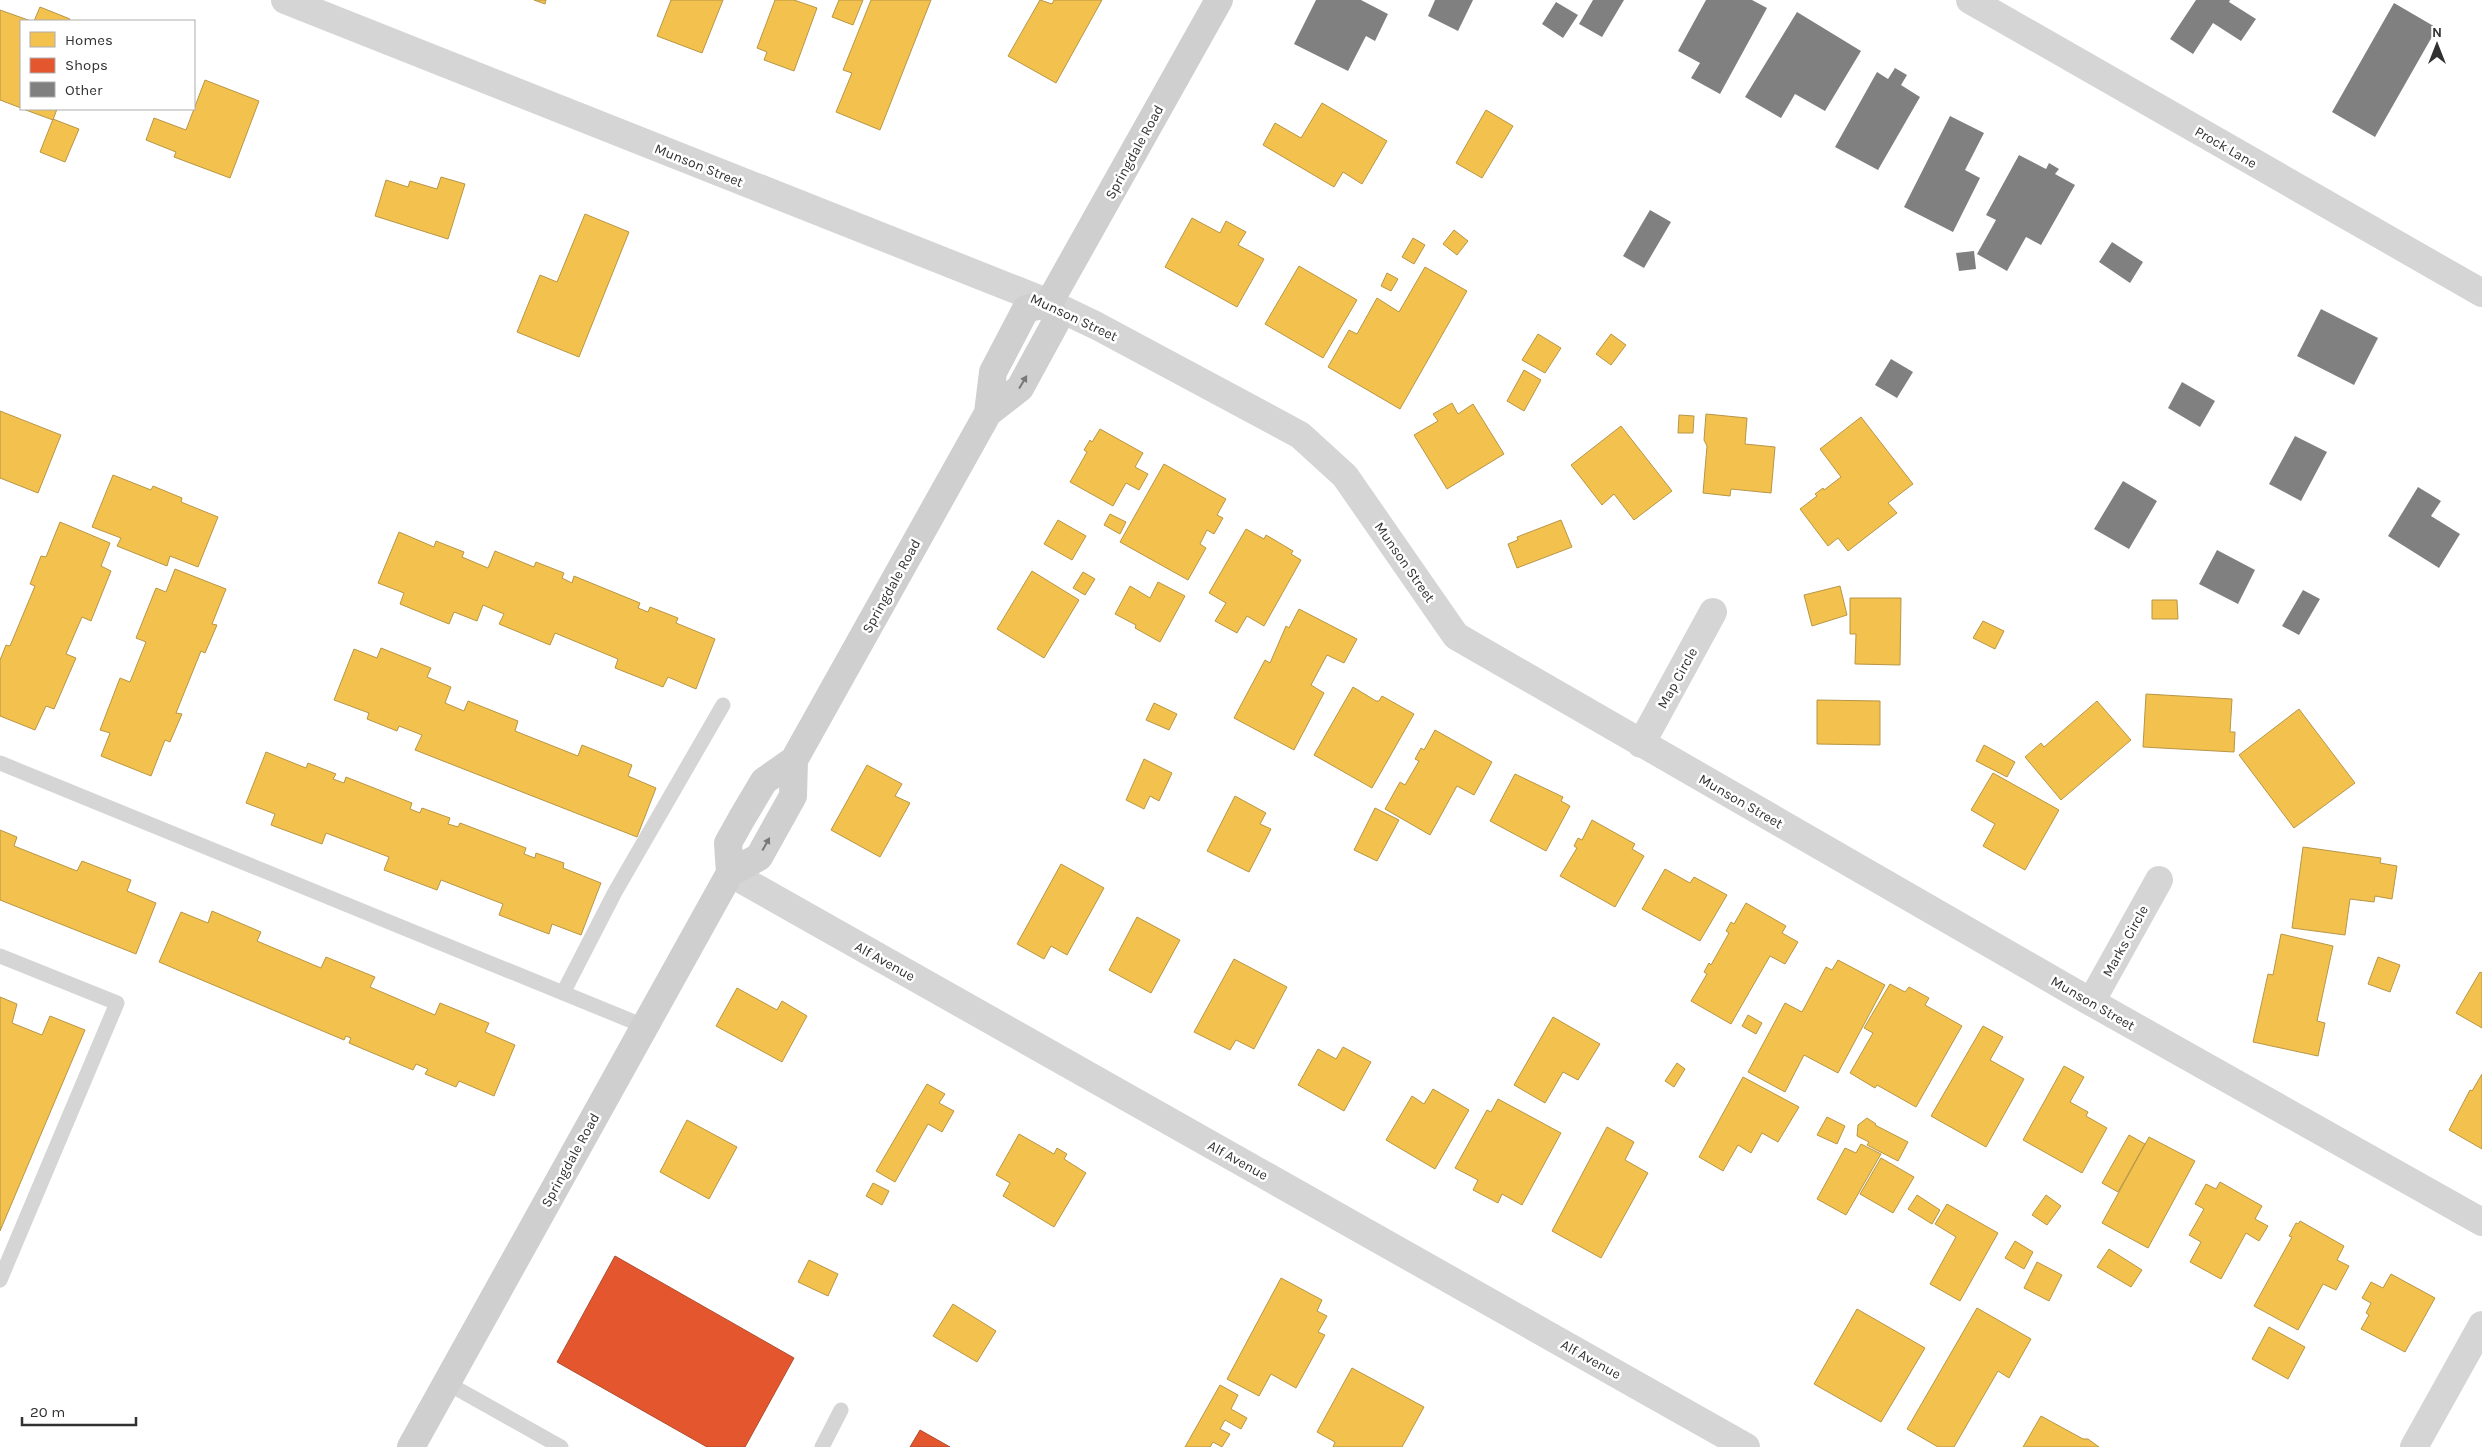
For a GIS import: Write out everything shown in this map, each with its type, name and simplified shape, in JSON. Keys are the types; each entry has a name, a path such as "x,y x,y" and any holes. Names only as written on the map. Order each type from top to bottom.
{"main road":[{"name":"Springdale Road","path":"411,1447 730,873 728,843 746,810 764,781 794,760 988,412 993,372 1026,309 1049,304 1219,0"}],"street":[{"name":"Munson Street","path":"284,0 1049,304 1097,326 1300,435 1345,476 1456,636 2092,1002 2482,1222"},
{"name":"Prock Lane","path":"1970,0 2482,293"},
{"name":"Map Circle","path":"1641,744 1713,612"},
{"name":"Alf Avenue","path":"730,873 1746,1447"},
{"name":"Marks Circle","path":"2092,1002 2159,880"},
{"path":"2414,1447 2482,1325"}],"lane":[{"path":"563,993 615,892 722,705"},
{"path":"0,764 644,1026"},
{"path":"0,956 117,1002 0,1280"},
{"path":"447,1383 561,1447"},
{"path":"822,1447 841,1410"}],"building: Homes":[{"path":"534,0 546,0 545,4"},
{"path":"671,0 723,0 702,53 657,36"},
{"path":"775,0 794,0 817,8 794,71 764,60 767,52 757,48"},
{"path":"839,0 863,0 853,25 832,17"},
{"path":"871,0 931,0 880,130 836,112 852,73 843,70"},
{"path":"1040,0 1052,4 1054,0 1102,0 1056,83 1008,56"},
{"path":"40,7 70,19 70,20 34,20"},
{"path":"0,10 28,20 20,20 20,108 0,100"},
{"path":"205,80 259,101 230,178 174,157 176,152 146,140 154,118 186,130"},
{"path":"1322,103 1387,141 1362,184 1343,172 1334,187 1263,145 1275,123 1301,138"},
{"path":"26,110 57,110 53,120"},
{"path":"1486,110 1513,126 1482,178 1456,163"},
{"path":"53,119 79,129 65,162 40,152"},
{"path":"441,177 465,184 448,239 375,216 386,180 408,187 410,181 437,189"},
{"path":"585,214 629,232 579,357 517,332 540,275 557,282"},
{"path":"1192,218 1220,233 1226,221 1246,232 1238,245 1264,259 1237,307 1165,267"},
{"path":"1454,230 1468,241 1457,255 1443,244"},
{"path":"1413,238 1425,245 1414,264 1402,257"},
{"path":"1299,266 1357,300 1323,358 1265,324"},
{"path":"1425,267 1467,291 1400,409 1328,367 1349,330 1357,334 1377,298 1399,312"},
{"path":"1387,273 1398,279 1391,291 1381,286"},
{"path":"1538,334 1561,348 1545,373 1522,360"},
{"path":"1611,334 1626,345 1611,365 1596,354"},
{"path":"1524,370 1541,380 1524,411 1507,401"},
{"path":"1452,403 1458,414 1473,404 1504,454 1447,489 1414,435 1438,421 1433,414"},
{"path":"0,411 61,435 38,493 0,478"},
{"path":"1706,414 1747,418 1745,444 1775,447 1771,493 1731,489 1730,496 1703,493 1707,446 1704,440"},
{"path":"1679,415 1694,416 1693,433 1678,433"},
{"path":"1861,417 1913,484 1888,503 1897,513 1848,551 1838,538 1828,546 1800,509 1817,496 1815,494 1823,488 1824,490 1841,477 1820,449"},
{"path":"1621,426 1672,491 1634,520 1614,494 1602,505 1571,465"},
{"path":"1100,429 1143,453 1135,467 1148,474 1139,490 1126,483 1113,506 1070,482 1087,452 1084,450 1090,440 1092,442"},
{"path":"1164,464 1226,499 1217,515 1223,518 1214,534 1207,530 1200,544 1206,548 1188,580 1120,542"},
{"path":"113,475 151,490 153,486 182,498 181,502 218,517 198,567 170,556 167,566 117,546 121,538 92,527"},
{"path":"1110,514 1126,522 1120,534 1104,525"},
{"path":"1058,520 1086,536 1072,560 1044,544"},
{"path":"1561,520 1572,547 1517,568 1508,544 1518,540 1517,537"},
{"path":"60,522 110,543 101,566 111,571 91,621 82,617 66,654 76,658 54,709 46,706 35,730 0,716 0,660 6,645 10,646 35,586 30,584 41,556 46,557"},
{"path":"1246,529 1264,539 1266,535 1293,551 1291,554 1301,560 1264,626 1247,616 1237,633 1215,621 1226,603 1209,593"},
{"path":"399,532 434,547 436,541 464,552 462,557 488,568 495,551 534,567 536,562 564,573 562,578 572,583 574,576 640,603 638,608 648,612 650,607 678,618 676,623 715,639 696,689 668,677 663,687 615,668 618,659 555,633 550,645 499,624 504,614 483,605 477,621 454,612 449,624 400,604 404,593 378,583"},
{"path":"175,569 226,589 212,624 217,625 205,653 201,651 176,713 182,714 170,742 165,740 151,776 101,756 110,733 100,730 120,678 130,682 146,642 136,638 156,588 166,592"},
{"path":"1032,571 1079,600 1044,658 997,629"},
{"path":"1083,572 1095,579 1085,595 1073,588"},
{"path":"1158,582 1185,596 1160,642 1135,628 1136,625 1115,614 1130,586 1150,598"},
{"path":"1840,586 1847,615 1812,626 1804,595"},
{"path":"1850,598 1901,598 1900,665 1855,664 1856,634 1850,634"},
{"path":"2152,600 2177,600 2178,619 2152,619"},
{"path":"1299,609 1357,639 1344,663 1327,655 1311,685 1324,693 1294,750 1234,718 1265,660 1270,663 1286,626 1289,628"},
{"path":"1983,621 2004,631 1995,649 1973,638"},
{"path":"381,648 431,668 427,677 451,687 445,703 464,711 468,701 518,721 515,731 578,756 582,745 632,765 628,776 656,788 637,837 415,750 422,735 399,726 397,731 367,719 369,713 334,700 354,649 377,658"},
{"path":"1353,687 1376,701 1379,701 1382,696 1414,714 1372,788 1314,755"},
{"path":"2146,694 2232,699 2230,732 2235,732 2234,752 2143,747"},
{"path":"1817,700 1880,701 1880,745 1817,744"},
{"path":"2097,701 2131,740 2061,800 2025,757 2041,743 2044,747"},
{"path":"1154,703 1177,714 1169,730 1146,720"},
{"path":"2299,709 2355,783 2294,828 2239,755"},
{"path":"1435,730 1492,762 1474,795 1457,786 1430,835 1385,809 1400,782 1405,785 1419,761 1415,759 1421,748 1424,750"},
{"path":"1984,745 2015,762 2007,777 1976,761"},
{"path":"266,752 306,768 308,763 336,774 333,779 344,783 346,777 412,803 410,809 420,813 422,808 450,818 448,824 458,827 460,823 526,848 524,854 535,858 536,853 564,863 563,868 601,883 581,935 552,924 549,934 499,915 503,904 441,880 437,890 384,870 389,857 326,833 322,844 271,825 275,814 246,803"},
{"path":"1144,759 1172,773 1159,801 1150,796 1144,809 1126,800"},
{"path":"867,765 902,784 895,796 910,803 880,857 831,830"},
{"path":"1993,773 2059,810 2025,870 1983,846 1995,824 1971,810"},
{"path":"1515,774 1563,797 1561,801 1570,806 1546,851 1490,821"},
{"path":"1235,796 1266,813 1260,824 1271,829 1249,872 1207,851"},
{"path":"1375,808 1399,820 1377,861 1354,850"},
{"path":"1592,820 1635,844 1632,849 1644,856 1615,907 1560,876 1577,848 1574,846 1578,838 1582,840"},
{"path":"0,830 17,837 14,846 77,871 82,861 131,880 127,891 156,903 136,954 0,900"},
{"path":"2303,847 2381,858 2380,863 2397,866 2392,899 2375,896 2374,902 2350,899 2345,935 2292,928"},
{"path":"1061,864 1104,888 1067,955 1051,946 1044,959 1017,944"},
{"path":"1665,869 1690,883 1694,877 1727,895 1700,941 1642,909"},
{"path":"1746,903 1786,926 1782,933 1798,942 1785,964 1770,956 1731,1024 1691,1001 1707,974 1704,972 1709,963 1711,965 1729,933 1726,931 1731,922 1734,924"},
{"path":"212,911 261,932 257,941 321,968 326,957 375,977 370,987 435,1015 440,1003 489,1023 485,1032 515,1045 494,1096 459,1081 456,1087 425,1074 428,1069 416,1064 413,1070 349,1043 351,1038 346,1036 344,1040 159,962 181,912 208,923"},
{"path":"1137,917 1180,940 1151,993 1109,970"},
{"path":"2281,934 2333,946 2317,1021 2325,1023 2318,1056 2253,1042 2268,974 2273,975"},
{"path":"2378,957 2400,965 2390,992 2368,984"},
{"path":"1234,959 1287,987 1254,1049 1236,1040 1230,1050 1194,1032"},
{"path":"1838,960 1885,985 1838,1073 1804,1055 1785,1092 1748,1072 1785,1003 1802,1012 1826,967 1832,970"},
{"path":"2480,972 2482,973 2482,1028 2456,1013"},
{"path":"1890,984 1905,992 1909,987 1929,998 1925,1005 1962,1026 1916,1107 1877,1085 1875,1088 1850,1073 1873,1033 1864,1028"},
{"path":"737,988 777,1010 782,1001 807,1016 782,1062 716,1026"},
{"path":"0,997 17,1004 12,1023 42,1035 50,1016 85,1030 0,1231"},
{"path":"1748,1015 1762,1023 1756,1034 1742,1026"},
{"path":"1553,1017 1600,1044 1578,1080 1563,1072 1545,1103 1514,1085"},
{"path":"1983,1026 2003,1037 1990,1060 2024,1079 1986,1147 1931,1116"},
{"path":"1343,1047 1371,1062 1344,1111 1298,1085 1318,1049 1336,1059"},
{"path":"1677,1063 1685,1069 1674,1087 1665,1081"},
{"path":"2064,1066 2084,1077 2070,1102 2088,1112 2086,1116 2107,1128 2082,1173 2023,1140"},
{"path":"2482,1074 2482,1149 2449,1130 2470,1090 2472,1091"},
{"path":"1743,1077 1799,1107 1778,1142 1762,1133 1751,1153 1738,1145 1723,1171 1699,1157"},
{"path":"927,1084 945,1094 939,1103 954,1111 942,1132 928,1124 895,1182 876,1171"},
{"path":"1433,1089 1469,1110 1435,1169 1386,1140 1412,1096 1424,1104"},
{"path":"1498,1099 1561,1133 1522,1205 1502,1194 1498,1203 1473,1190 1478,1180 1455,1168 1487,1110 1491,1112"},
{"path":"1827,1117 1845,1126 1837,1144 1817,1135"},
{"path":"1867,1118 1875,1125 1908,1142 1898,1161 1867,1145 1869,1142 1857,1136 1858,1125"},
{"path":"687,1120 737,1147 709,1199 660,1172"},
{"path":"1607,1127 1634,1142 1625,1160 1648,1173 1601,1258 1552,1231"},
{"path":"1019,1134 1054,1154 1057,1148 1067,1154 1064,1159 1086,1173 1054,1227 1003,1196 1010,1183 996,1175"},
{"path":"2129,1135 2145,1144 2118,1192 2102,1183"},
{"path":"2149,1137 2195,1161 2148,1248 2102,1223"},
{"path":"1861,1144 1881,1154 1846,1215 1817,1199 1845,1148 1856,1153"},
{"path":"1881,1158 1914,1177 1893,1213 1860,1194"},
{"path":"2220,1182 2262,1206 2255,1219 2268,1226 2259,1241 2246,1233 2221,1279 2190,1262 2201,1242 2189,1235 2204,1209 2195,1204 2206,1184 2216,1189"},
{"path":"873,1183 889,1191 882,1205 866,1196"},
{"path":"1917,1195 1940,1210 1932,1224 1908,1209"},
{"path":"2046,1195 2061,1206 2047,1225 2032,1215"},
{"path":"1947,1204 1998,1233 1960,1301 1930,1284 1956,1237 1935,1224"},
{"path":"2300,1221 2344,1246 2337,1260 2349,1266 2336,1290 2323,1284 2298,1330 2254,1306 2292,1237 2289,1236 2296,1223 2298,1224"},
{"path":"2015,1241 2033,1252 2024,1269 2005,1258"},
{"path":"2109,1249 2142,1270 2131,1287 2097,1267"},
{"path":"809,1260 838,1274 828,1296 798,1282"},
{"path":"2037,1262 2062,1275 2049,1301 2024,1288"},
{"path":"2391,1274 2435,1298 2405,1352 2361,1329 2369,1315 2366,1313 2371,1303 2362,1298 2371,1282 2383,1288"},
{"path":"1281,1278 1322,1300 1317,1311 1327,1316 1318,1332 1325,1335 1296,1388 1271,1374 1259,1396 1227,1379"},
{"path":"953,1304 996,1331 977,1362 933,1336"},
{"path":"1977,1308 2031,1339 2009,1378 1998,1371 1954,1447 1938,1447 1907,1429"},
{"path":"1857,1309 1925,1348 1881,1422 1814,1384"},
{"path":"2269,1327 2305,1347 2288,1379 2252,1359"},
{"path":"1352,1368 1424,1407 1402,1447 1333,1447 1335,1442 1317,1432"},
{"path":"1220,1385 1238,1395 1231,1409 1247,1418 1241,1429 1225,1420 1220,1429 1230,1434 1222,1447 1213,1442 1210,1447 1185,1447"},
{"path":"2041,1416 2083,1439 2088,1439 2099,1447 2023,1447"}],"building: Shops":[{"path":"615,1256 794,1358 745,1447 707,1447 557,1362"},
{"path":"920,1430 950,1447 910,1447"}],"building: Other":[{"path":"1316,0 1361,0 1388,14 1375,41 1366,36 1348,71 1294,44"},
{"path":"1435,0 1473,0 1458,31 1428,16"},
{"path":"1593,0 1624,0 1602,37 1579,24"},
{"path":"1706,0 1752,0 1767,8 1720,94 1691,78 1700,63 1678,51"},
{"path":"2196,0 2230,0 2229,2 2256,19 2241,41 2213,23 2193,54 2170,39"},
{"path":"1556,2 1578,15 1563,38 1542,24"},
{"path":"2394,3 2437,28 2375,137 2332,112"},
{"path":"1797,12 1861,51 1825,111 1795,94 1781,118 1745,97"},
{"path":"1895,68 1907,75 1901,85 1920,97 1878,170 1835,147 1877,72 1888,79"},
{"path":"1950,116 1984,133 1965,170 1980,178 1953,232 1904,207"},
{"path":"2019,155 2046,169 2049,163 2059,169 2055,174 2075,185 2041,245 2026,237 2007,271 1977,254 1996,220 1986,215"},
{"path":"1650,210 1671,222 1644,268 1623,256"},
{"path":"2112,242 2143,262 2130,283 2099,262"},
{"path":"1974,251 1976,269 1959,271 1956,253"},
{"path":"2321,309 2378,338 2354,385 2297,356"},
{"path":"1891,359 1913,372 1897,398 1875,385"},
{"path":"2182,382 2215,401 2200,427 2168,408"},
{"path":"2295,436 2327,452 2301,501 2269,484"},
{"path":"2123,481 2157,501 2129,549 2094,529"},
{"path":"2418,487 2441,501 2431,516 2460,534 2439,568 2388,536"},
{"path":"2217,550 2255,570 2238,604 2199,584"},
{"path":"2303,590 2320,599 2299,635 2282,626"}]}
